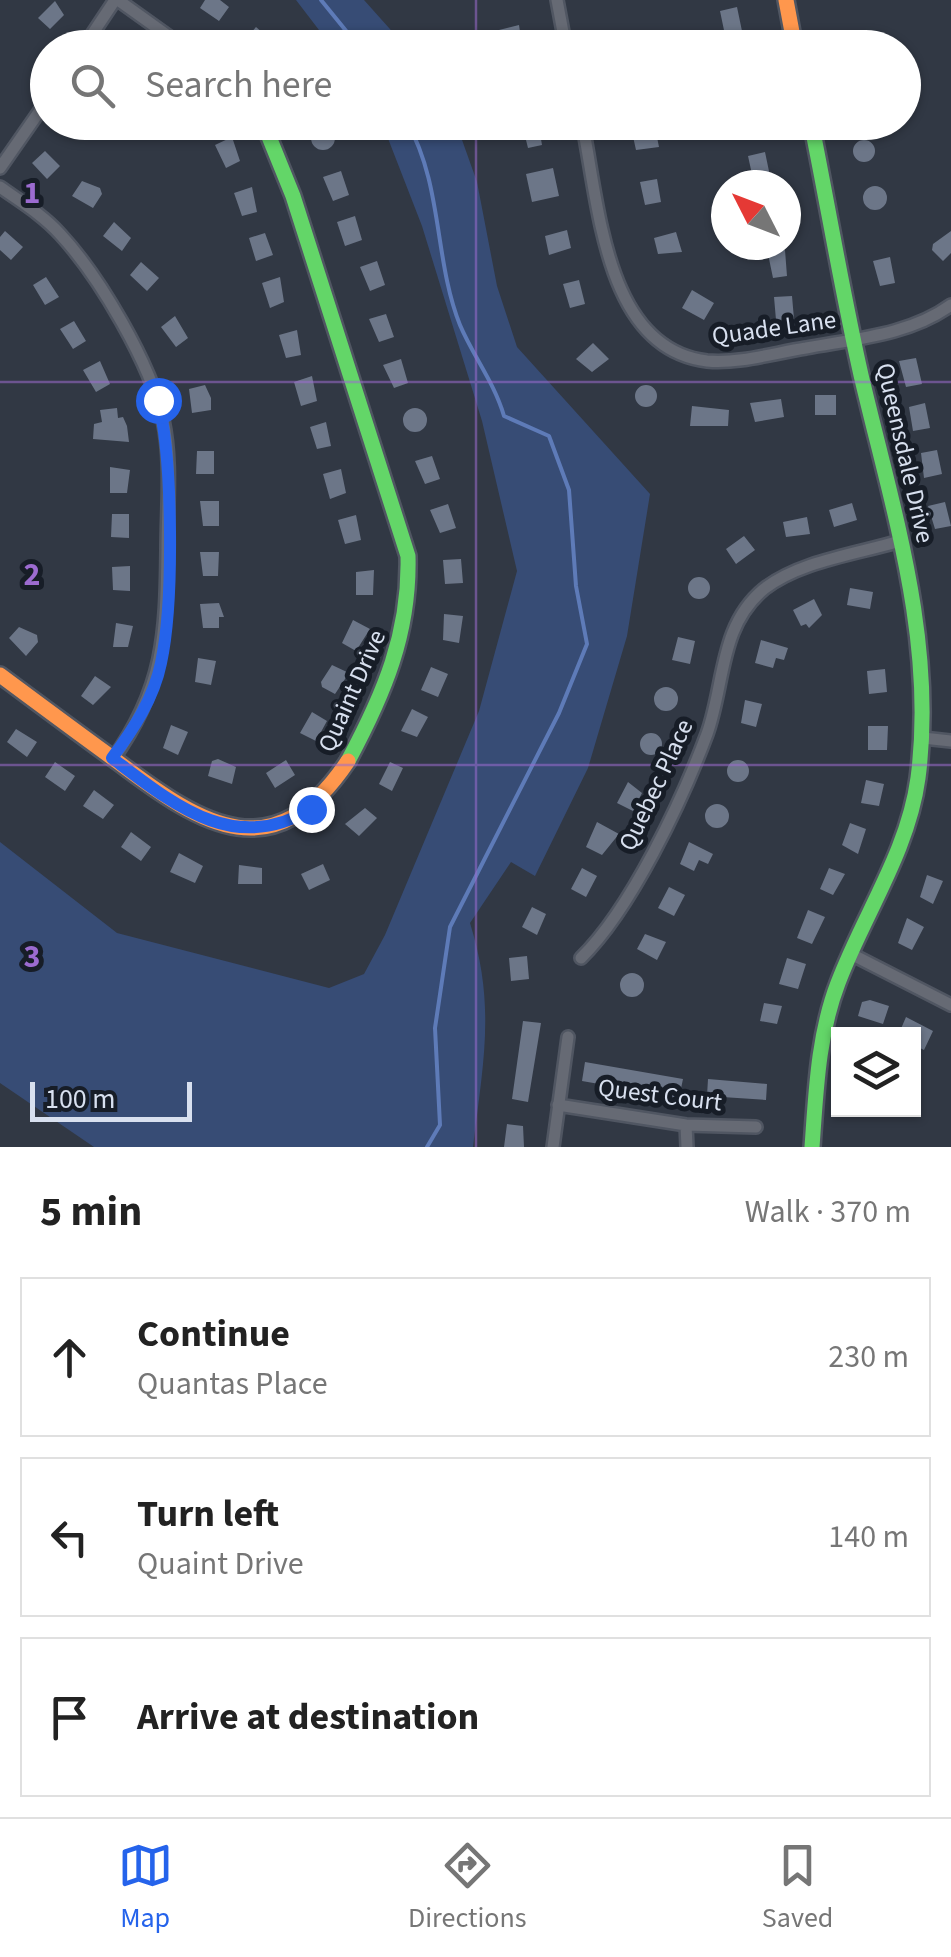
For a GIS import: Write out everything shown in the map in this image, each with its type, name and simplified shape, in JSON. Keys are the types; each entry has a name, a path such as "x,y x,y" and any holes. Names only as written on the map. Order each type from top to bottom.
{"street":[{"path":"95,30 116,0 160,30"},
{"path":"556,0 562,30"},
{"path":"786,0 792,30"},
{"path":"0,168 30,125"},
{"name":"Quaint Drive","path":"0,675 179,808 216,825 262,828 296,818 324,798 346,769 404,640 410,599 405,542 270,140"},
{"name":"Quade Lane","path":"586,140 620,294 649,334 692,358 724,361 897,330 951,304"},
{"name":"Queensdale Drive","path":"813,1144 820,1043 851,954 904,840 917,786 922,738 921,662 900,541 853,339 814,140"},
{"path":"0,187 42,217 72,248 150,379 164,423 166,611 161,664 136,723 112,758"},
{"name":"Quebec Place","path":"581,958 622,907 700,751 729,640 747,607 786,575 900,541"},
{"path":"922,738 951,741"},
{"path":"851,954 951,1005"},
{"path":"553,1147 568,1037"},
{"name":"Quest Court","path":"558,1105 686,1126 756,1127"},
{"path":"686,1126 687,1147"}],"shaded area":[{"path":"296,0 364,0 391,30 319,30"},
{"path":"389,140 462,140 477,182 497,286 517,347 650,494 627,636 588,768 535,876 511,862 470,923 485,1008 473,1147 94,1147 0,1083 0,842 117,933 329,988 364,974 385,935 479,711 517,571 482,421 422,226"}],"building":[{"path":"205,0 220,0 229,7 219,21 200,8"},
{"path":"55,1 64,15 50,29 38,18"},
{"path":"737,7 742,30 724,30 720,11"},
{"path":"233,140 240,161 226,168 215,145"},
{"path":"311,140 335,140 332,147 323,150"},
{"path":"526,140 541,140 542,145 528,148"},
{"path":"634,140 658,140 659,147 636,150"},
{"path":"864,140 872,143 872,159 864,162 856,159 853,151 856,143"},
{"path":"45,151 60,166 47,179 32,163"},
{"path":"765,152 769,170 751,170 748,156"},
{"path":"553,168 559,196 532,202 526,174"},
{"path":"341,171 349,195 333,201 323,177"},
{"path":"657,179 661,202 645,205 640,182"},
{"path":"82,181 100,188 102,194 93,208 72,196"},
{"path":"875,186 884,189 884,207 875,210 866,207 863,198 866,189"},
{"path":"252,187 257,212 242,216 234,193"},
{"path":"355,216 362,240 345,246 337,222"},
{"path":"114,222 131,238 122,251 103,236"},
{"path":"567,230 571,248 549,255 545,236"},
{"path":"5,231 23,247 11,260 0,250 0,237"},
{"path":"951,231 951,253 943,261 932,250 933,244"},
{"path":"676,232 682,252 658,254 654,238"},
{"path":"265,233 273,255 256,261 249,238"},
{"path":"890,257 895,283 880,286 873,261"},
{"path":"769,260 786,260 787,276 773,278"},
{"path":"377,261 385,285 370,291 360,267"},
{"path":"141,262 159,278 147,291 130,275"},
{"path":"46,277 59,297 45,305 33,285"},
{"path":"280,277 284,302 270,308 262,283"},
{"path":"579,280 585,304 570,308 563,284"},
{"path":"692,290 714,303 704,320 682,308"},
{"path":"792,296 794,319 776,320 774,297"},
{"path":"386,314 394,337 379,342 369,319"},
{"path":"175,316 188,338 176,347 161,327"},
{"path":"74,321 86,341 73,349 60,329"},
{"path":"297,330 301,355 286,358 279,335"},
{"path":"593,343 609,359 592,372 576,359"},
{"path":"916,358 922,384 906,387 899,361"},
{"path":"401,359 408,383 394,388 383,365"},
{"path":"100,361 110,384 96,392 83,370"},
{"path":"312,376 317,401 301,406 294,382"},
{"path":"205,385 211,410 192,413 189,389"},
{"path":"646,385 654,388 654,404 646,407 638,404 635,396 638,388"},
{"path":"815,395 836,395 836,415 815,415"},
{"path":"781,399 784,417 755,422 750,403"},
{"path":"925,403 930,428 913,431 909,407"},
{"path":"692,406 729,410 728,426 690,426"},
{"path":"117,408 118,418 123,417 127,426 129,442 93,439 94,424 102,422 100,410"},
{"path":"415,408 424,411 424,429 415,432 406,429 403,420 406,411"},
{"path":"326,422 331,446 317,449 310,427"},
{"path":"937,450 942,474 924,478 921,453"},
{"path":"197,451 214,451 214,474 196,474"},
{"path":"432,456 440,479 425,484 415,461"},
{"path":"110,467 130,470 127,493 110,493"},
{"path":"341,469 346,493 330,499 323,474"},
{"path":"200,501 219,501 219,526 203,526"},
{"path":"945,502 951,526 935,529 928,506"},
{"path":"852,503 857,520 834,527 829,510"},
{"path":"448,504 456,528 440,533 430,510"},
{"path":"112,514 129,514 129,538 111,537"},
{"path":"356,515 361,540 345,544 338,520"},
{"path":"807,517 810,534 786,537 783,522"},
{"path":"744,536 755,550 736,564 726,549"},
{"path":"200,552 219,552 218,576 203,576"},
{"path":"461,559 463,583 445,584 443,560"},
{"path":"130,566 130,591 113,590 112,567"},
{"path":"374,570 373,595 356,595 356,572"},
{"path":"695,577 703,577 710,588 703,599 695,599 688,592 688,584"},
{"path":"850,588 873,592 870,609 847,605"},
{"path":"814,599 822,615 809,628 806,624 801,626 793,610"},
{"path":"219,603 224,617 219,617 219,628 203,628 200,604"},
{"path":"444,614 463,616 459,643 443,640"},
{"path":"353,620 370,629 356,651 342,643"},
{"path":"116,623 133,626 128,647 113,647"},
{"path":"19,627 37,635 38,642 26,656 9,638"},
{"path":"678,637 695,641 690,664 672,660"},
{"path":"761,640 788,648 784,660 776,658 773,668 755,663"},
{"path":"198,658 216,661 211,685 195,682"},
{"path":"332,665 349,673 335,694 322,687 321,682"},
{"path":"431,667 448,674 438,697 421,690"},
{"path":"885,669 887,692 869,694 867,671"},
{"path":"95,676 111,687 93,705 81,696"},
{"path":"666,687 678,699 666,711 654,699"},
{"path":"745,700 762,704 756,727 741,723"},
{"path":"412,709 428,717 417,737 401,731"},
{"path":"312,712 327,721 316,741 300,733"},
{"path":"171,725 188,732 178,755 163,748"},
{"path":"868,726 888,726 887,750 868,750"},
{"path":"16,729 37,742 27,757 7,742"},
{"path":"647,733 655,733 662,744 655,755 647,755 640,748 640,740"},
{"path":"218,759 236,767 232,784 208,776 212,761"},
{"path":"286,760 295,775 275,788 266,773"},
{"path":"734,760 742,760 749,771 742,782 734,782 727,775 727,767"},
{"path":"55,762 75,776 65,791 45,777"},
{"path":"390,762 403,768 392,791 379,784"},
{"path":"866,780 884,784 879,806 861,803"},
{"path":"628,782 642,793 633,811 617,803"},
{"path":"94,790 114,805 103,819 83,806"},
{"path":"717,804 726,807 726,825 717,828 708,825 705,816 708,807"},
{"path":"365,808 377,818 359,836 345,824"},
{"path":"597,822 619,834 602,855 586,847"},
{"path":"850,823 866,829 858,854 842,845"},
{"path":"131,832 151,847 141,861 121,847"},
{"path":"689,842 713,854 708,864 699,860 694,871 680,864"},
{"path":"179,853 203,866 195,883 170,872"},
{"path":"323,864 330,880 309,890 301,874"},
{"path":"239,865 262,868 262,884 238,884"},
{"path":"582,868 597,876 586,897 571,889"},
{"path":"829,868 845,874 833,895 820,889"},
{"path":"927,875 943,881 933,904 920,897"},
{"path":"669,887 685,895 674,916 658,908"},
{"path":"532,907 546,914 537,935 522,927"},
{"path":"808,910 825,917 812,944 797,938"},
{"path":"907,918 924,927 912,950 898,943"},
{"path":"645,934 666,942 657,960 637,949"},
{"path":"527,956 529,979 511,981 509,958"},
{"path":"787,958 806,964 798,989 779,984"},
{"path":"632,973 641,976 641,994 632,997 623,994 620,985 623,976"},
{"path":"870,1000 889,1006 883,1024 858,1016 862,1002"},
{"path":"764,1003 782,1006 777,1024 760,1021"},
{"path":"906,1017 933,1031 924,1050 921,1027 902,1027"},
{"path":"523,1021 541,1023 528,1102 512,1099"},
{"path":"585,1062 683,1079 679,1098 582,1081"},
{"path":"708,1079 767,1084 766,1100 707,1096"},
{"path":"507,1124 523,1126 524,1147 504,1147"}],"waterway":[{"path":"321,0 345,30"},
{"path":"416,140 433,197 446,275 460,325 504,416 549,436 569,490 576,586 587,644 559,713 450,927 435,1028 440,1125 427,1147"}],"traffic: fast":[{"path":"270,140 293,196 408,556 405,611 392,662 348,761"},
{"path":"812,1147 819,1064 831,1003 905,832 918,778 922,727 921,676 908,575 854,343 815,140"}],"traffic: slow":[{"path":"786,0 792,30"},
{"path":"0,675 180,805 238,827 265,827 293,817 320,795 348,761"}],"route":[{"path":"158,400 167,446 166,611 161,664 136,723 112,758 179,808 224,828 281,824 311,809"}]}
